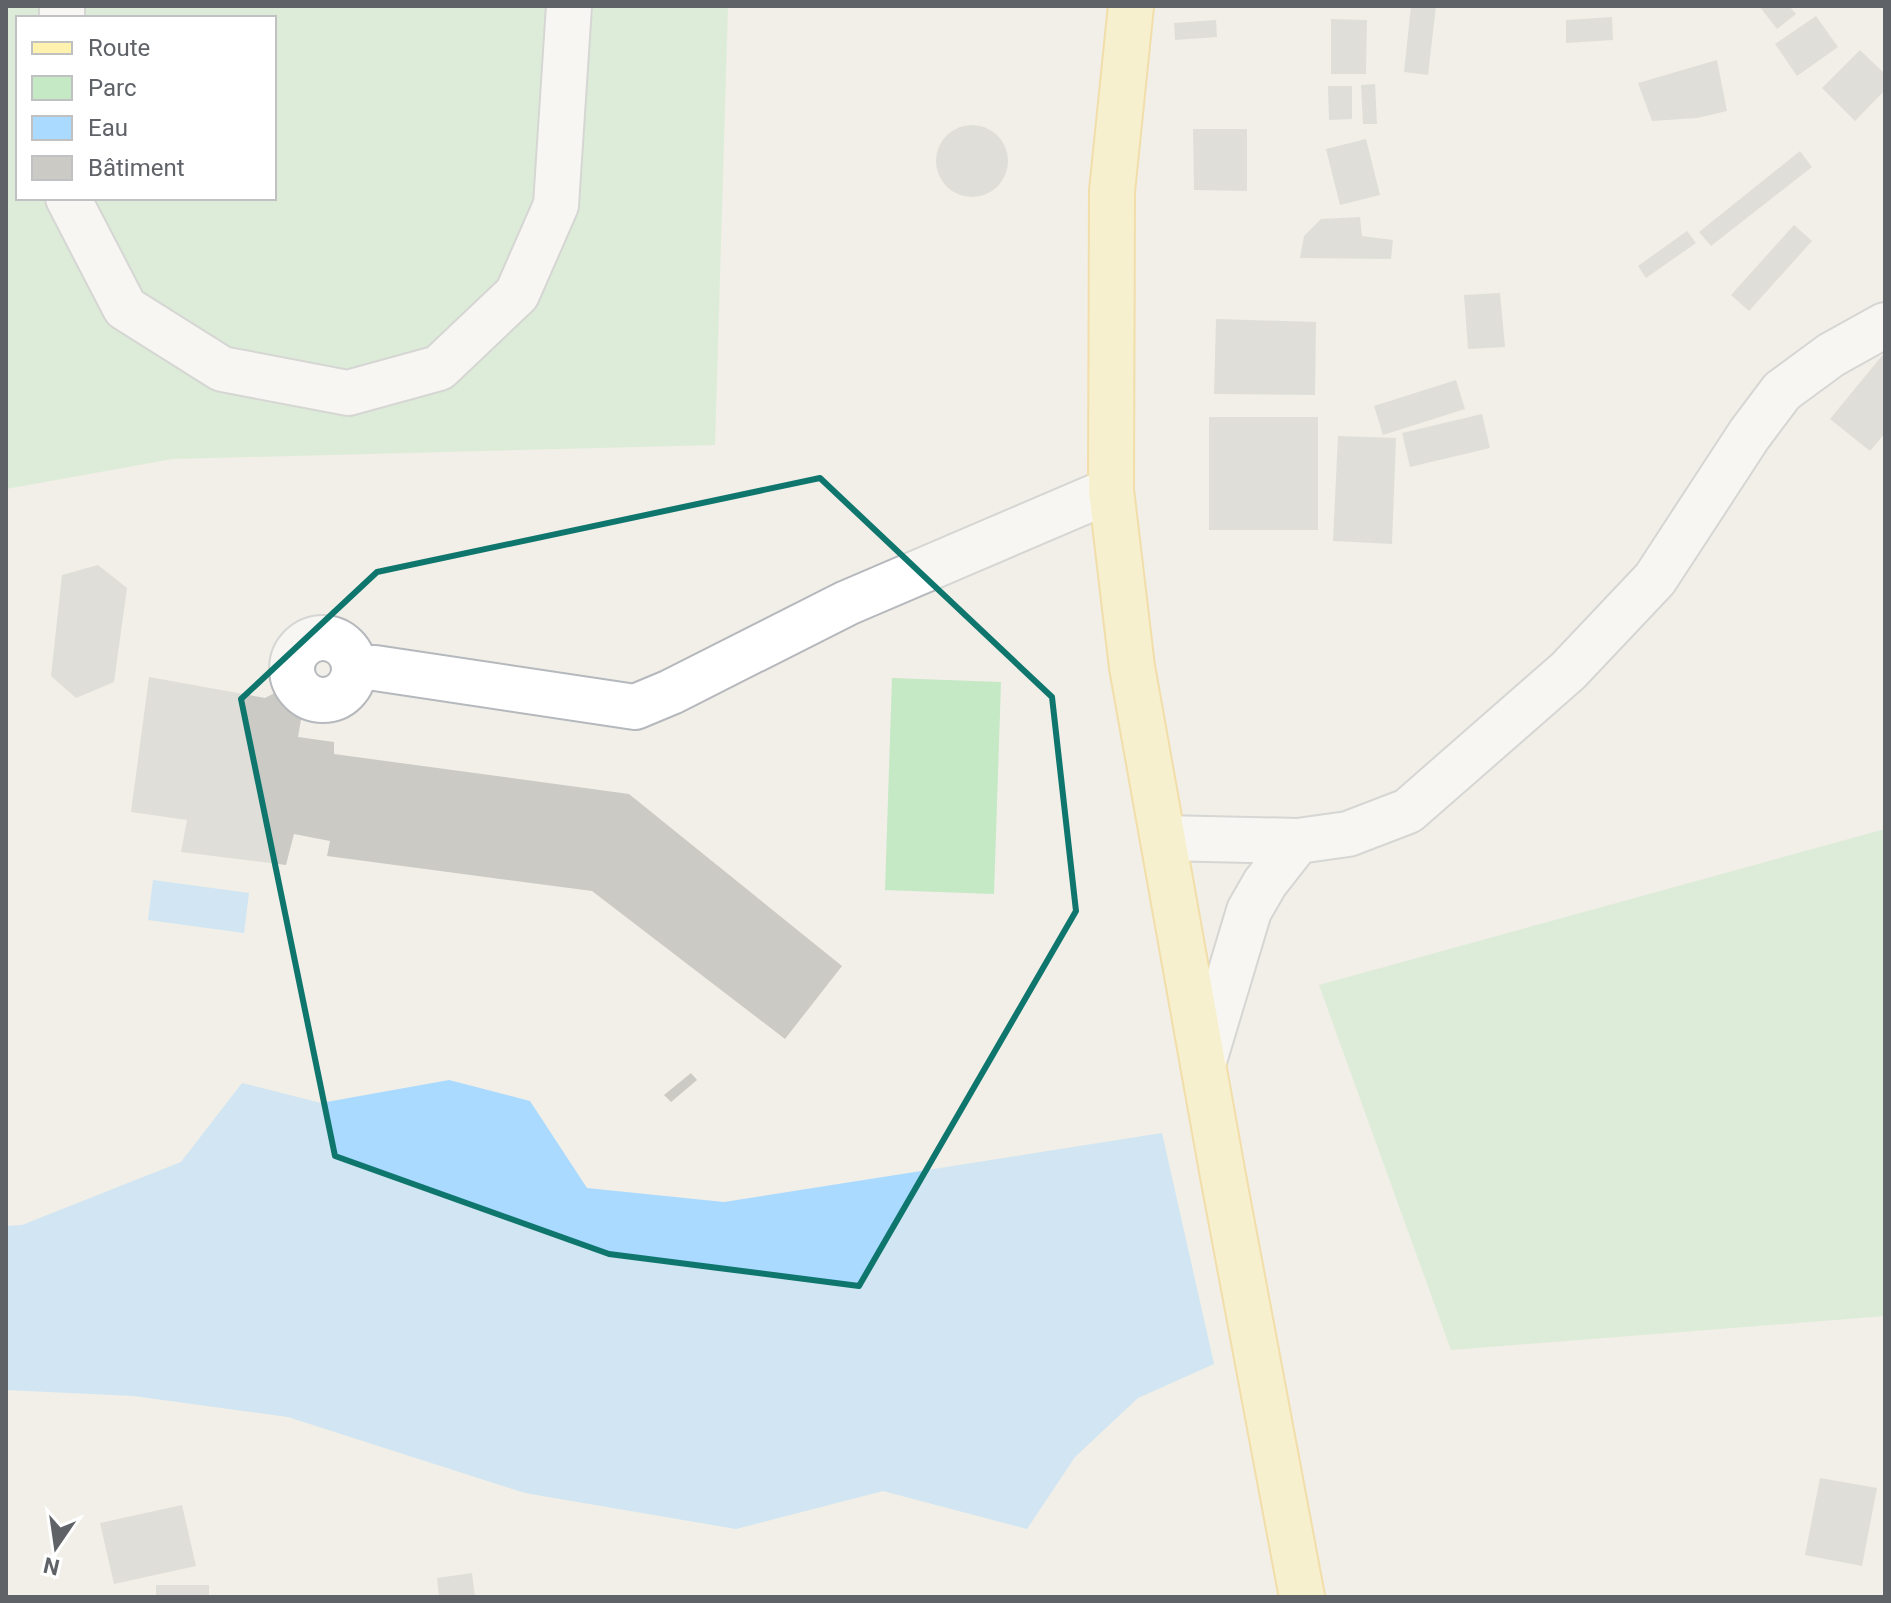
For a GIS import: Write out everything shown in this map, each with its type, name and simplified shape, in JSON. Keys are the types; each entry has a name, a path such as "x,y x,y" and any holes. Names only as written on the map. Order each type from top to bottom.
{"main road":[{"path":"1131,6 1112,191 1111,490 1132,667 1302,1597"}],"street":[{"path":"69,200 125,308 222,369 348,393 439,368 517,294 556,205 569,6"},
{"path":"1163,838 1298,841 1348,834 1408,811 1568,671 1655,579 1749,435 1782,391 1831,355 1885,325"},
{"path":"355,668 375,668 635,707 847,603 1111,490"},
{"path":"1203,1064 1249,911 1265,883 1298,841"}],"highlighted area":[{"path":"820,478 1052,697 1076,911 859,1286 609,1254 335,1156 241,699 377,572"}],"green space":[{"path":"6,6 728,6 715,445 172,459 6,489"},
{"path":"892,678 1001,682 994,894 885,890"},
{"path":"1885,829 1885,1316 1451,1350 1319,985"}],"water":[{"path":"153,880 249,893 244,933 148,920"},
{"path":"449,1080 530,1101 587,1188 724,1202 1162,1133 1214,1364 1138,1398 1075,1457 1027,1529 883,1491 736,1529 525,1493 288,1417 134,1396 6,1390 6,1226 22,1225 181,1162 242,1083 321,1103"}],"building":[{"path":"1411,6 1436,6 1428,75 1404,72"},
{"path":"1759,6 1789,6 1796,14 1777,29"},
{"path":"1816,16 1838,47 1797,76 1775,44"},
{"path":"1612,17 1613,40 1566,43 1566,20"},
{"path":"1331,19 1367,20 1366,74 1331,74"},
{"path":"1216,20 1217,37 1175,40 1174,23"},
{"path":"1860,50 1885,74 1885,90 1855,121 1822,88"},
{"path":"1717,60 1727,111 1697,118 1652,121 1638,83"},
{"path":"1375,84 1377,124 1363,124 1361,85"},
{"path":"1328,86 1352,86 1352,119 1329,120"},
{"path":"965,125 979,125 998,135 1008,154 1008,168 998,187 979,197 965,197 946,187 936,168 936,154 946,135"},
{"path":"1193,129 1247,129 1247,191 1194,190"},
{"path":"1366,139 1380,195 1340,205 1326,149"},
{"path":"1800,151 1812,167 1711,246 1699,232"},
{"path":"1360,217 1362,236 1393,240 1391,259 1300,258 1304,236 1321,219"},
{"path":"1794,225 1812,241 1749,311 1731,295"},
{"path":"1687,231 1696,243 1646,278 1638,266"},
{"path":"1500,293 1505,347 1468,349 1464,295"},
{"path":"1216,319 1316,322 1315,395 1214,394"},
{"path":"1885,352 1885,433 1870,451 1830,419"},
{"path":"1456,380 1465,409 1383,435 1374,406"},
{"path":"1482,414 1490,448 1410,467 1402,433"},
{"path":"1209,417 1318,417 1318,530 1209,530"},
{"path":"1338,436 1396,438 1392,544 1333,541"},
{"path":"98,565 127,588 114,682 76,698 51,676 62,575"},
{"path":"149,677 265,698 305,677 318,686 302,714 298,737 334,742 334,754 629,794 842,966 785,1039 592,891 327,856 330,841 294,834 286,865 181,852 187,820 131,812"},
{"path":"691,1073 697,1080 671,1102 664,1095"},
{"path":"1820,1478 1877,1488 1862,1566 1805,1555"},
{"path":"182,1505 196,1566 114,1584 100,1523"},
{"path":"472,1573 475,1597 439,1597 437,1578"},
{"path":"156,1585 209,1585 209,1597 156,1597"}]}
